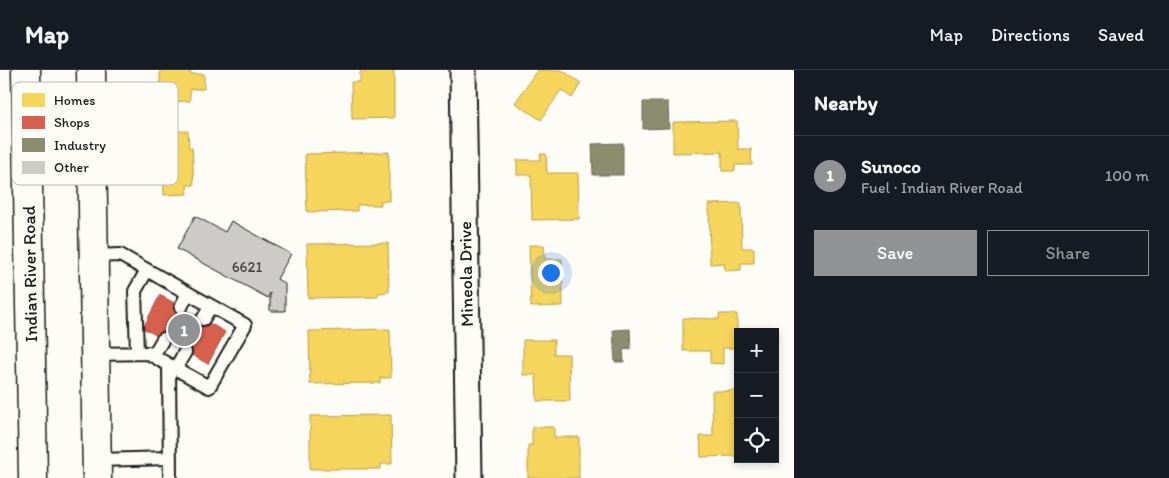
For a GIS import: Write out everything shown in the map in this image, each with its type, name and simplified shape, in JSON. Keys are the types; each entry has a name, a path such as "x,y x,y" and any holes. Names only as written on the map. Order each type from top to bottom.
{"main road":[{"name":"Indian River Road","path":"28,185 33,478"},
{"path":"93,185 97,469"}],"street":[{"name":"Mineola Drive","path":"463,70 469,478"}],"lane":[{"path":"94,256 120,255 245,325 209,387 148,353 95,354"},
{"path":"137,353 135,291 147,270"},
{"path":"181,307 188,293"},
{"path":"203,319 211,306"},
{"path":"153,356 163,339"},
{"path":"170,478 172,367 185,352"},
{"path":"97,469 170,458"}],"building: Homes":[{"path":"160,70 190,70 190,74 204,74 204,89 190,89 190,101 178,101 178,82 160,82"},
{"path":"366,70 394,70 394,118 352,119 351,82 360,82 360,72 366,72"},
{"path":"537,70 562,70 581,83 572,98 561,90 541,120 515,103"},
{"path":"737,121 738,149 751,149 752,165 735,165 735,171 722,171 722,152 673,153 673,122"},
{"path":"178,131 188,131 189,148 192,147 194,185 187,185 188,194 164,195 164,185 178,185"},
{"path":"389,152 389,201 380,201 381,205 357,205 357,211 307,212 305,154"},
{"path":"540,154 546,154 547,173 578,173 579,219 532,220 531,175 517,175 517,160 541,160"},
{"path":"741,203 742,248 754,248 754,263 741,263 741,270 725,271 724,263 710,264 709,204"},
{"path":"388,243 389,292 378,293 378,297 308,298 307,244"},
{"path":"529,245 544,245 545,259 562,259 563,306 531,307"},
{"path":"719,314 737,314 737,328 734,328 734,348 723,348 723,364 710,363 710,351 683,351 683,318 719,319"},
{"path":"390,329 391,378 380,378 380,383 310,384 309,331"},
{"path":"523,340 554,340 554,354 569,354 570,401 537,401 536,375 523,375"},
{"path":"712,391 734,391 734,456 701,457 700,436 713,436"},
{"path":"391,415 392,464 381,464 381,469 310,469 310,416"},
{"path":"532,427 554,427 554,437 579,437 579,478 528,478 528,445 532,445"}],"building: Shops":[{"path":"160,295 225,332 208,364 143,328"}],"building: Industry":[{"path":"643,102 668,102 669,128 643,129"},
{"path":"623,143 623,175 593,175 592,144"},
{"path":"630,329 631,349 623,350 624,362 615,362 613,330"}],"building: Other":[{"path":"195,216 225,232 231,221 291,254 277,279 285,284 285,311 270,311 270,293 268,298 177,249"}],"place":[{"name":"Sunoco","path":"184,330"}]}
